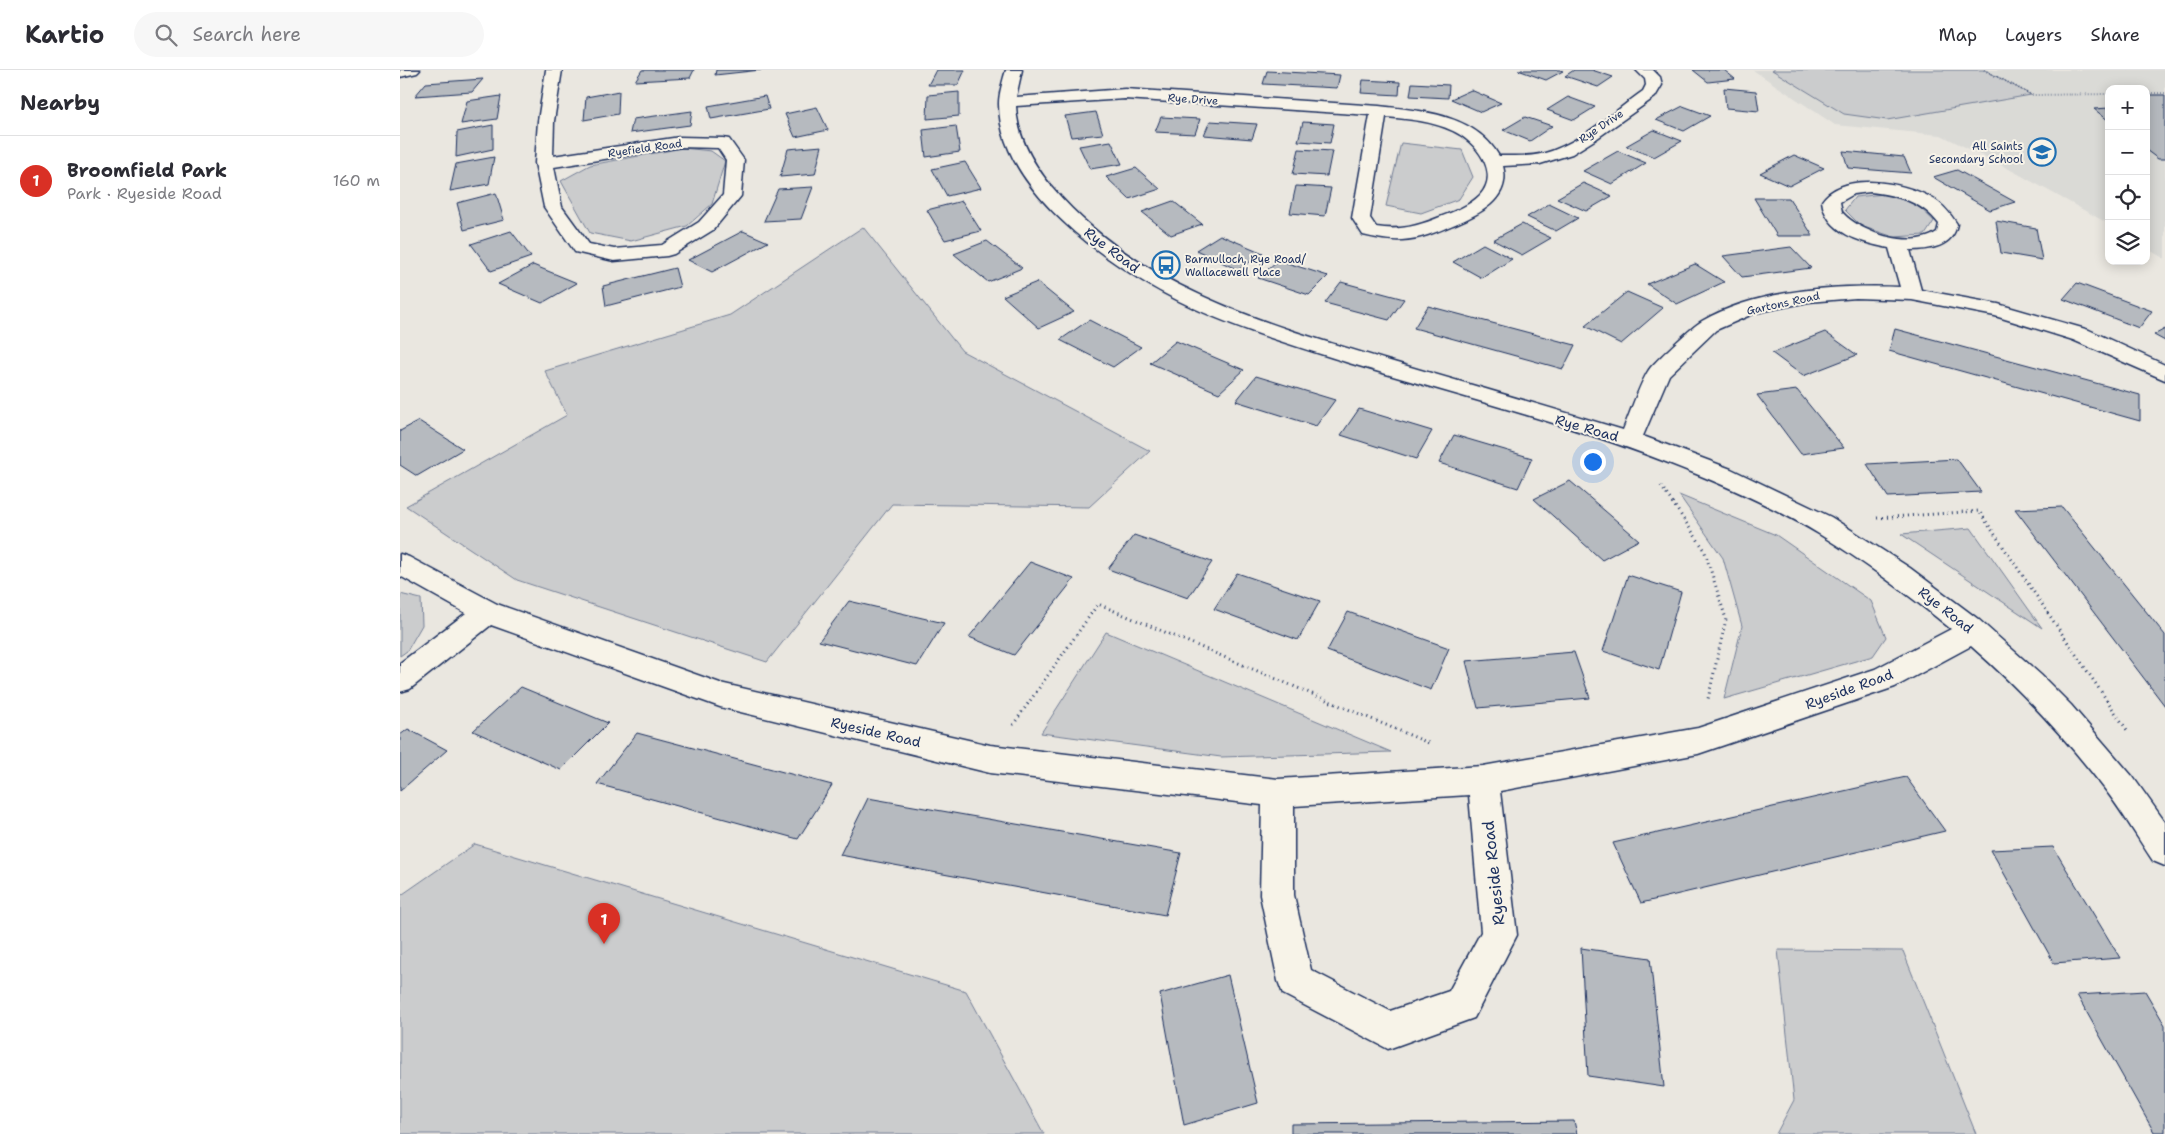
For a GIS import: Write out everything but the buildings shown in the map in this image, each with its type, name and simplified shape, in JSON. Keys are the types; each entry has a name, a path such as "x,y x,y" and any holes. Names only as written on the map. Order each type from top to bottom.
{"street":[{"path":"400,72 412,70"},
{"name":"Ryefield Road","path":"544,163 680,142 723,143 735,160 732,196 706,226 667,250 614,255 582,248 553,207 544,163 546,121 554,70"},
{"name":"Rye Road","path":"1014,70 1006,102 1011,130 1020,157 1041,188 1068,216 1102,246 1146,275 1196,302 1261,329 1630,440 1731,479 1819,522 1894,570 1973,630 2051,703 2115,778 2165,850"},
{"name":"Rye Drive","path":"1006,102 1125,94 1379,111 1405,114 1452,125 1470,134 1485,147 1494,161 1525,160 1555,155 1581,141 1649,94 1654,85 1652,77 1644,70"},
{"path":"1379,111 1361,218 1370,231 1390,236 1418,234 1466,213 1489,196 1497,179 1494,161"},
{"path":"1852,188 1891,189 1930,203 1942,213 1948,224 1946,234 1936,241 1919,244 1898,244 1856,232 1840,222 1832,211 1832,201 1838,193 1852,188"},
{"path":"1898,244 1912,294"},
{"name":"Gartons Road","path":"1630,440 1660,372 1709,326 1749,308 1808,296 1856,292 1912,294 1998,310 2081,335 2165,373"},
{"name":"Ryeside Road","path":"400,564 487,612 720,695 990,759 1278,793 1483,780 1698,741 1885,678 1973,630"},
{"path":"400,680 487,612"},
{"name":"Ryeside Road","path":"1278,793 1278,895 1296,981 1388,1030 1461,1005 1499,935 1483,780"}],"path":[{"path":"1984,70 2032,95 2105,94"},
{"path":"2150,93 2165,92"},
{"path":"1630,440 1704,549 1726,619 1698,741"},
{"path":"1819,522 1979,511 2128,732"},
{"path":"990,759 1098,604 1424,740 1483,780"}],"shaded area":[{"name":"All Saints Secondary School","path":"1753,70 2165,70 2165,259 2150,250 2150,85 2105,85 2105,222 2009,169 1941,135 1835,125"},
{"path":"1772,70 1985,70 2031,95 1887,120 1844,114"},
{"path":"1401,143 1462,150 1473,177 1459,199 1421,213 1386,206"},
{"path":"683,148 711,151 725,161 712,204 687,226 631,241 590,233 561,181 590,165"},
{"path":"1884,194 1916,204 1934,221 1925,235 1894,237 1861,226 1845,210 1855,197"},
{"path":"863,227 962,351 1150,451 1089,507 892,504 767,662 517,580 406,506 567,415 545,371 730,315"},
{"path":"1679,495 1776,535 1871,601 1886,637 1873,656 1724,699 1742,626 1723,558"},
{"path":"1971,528 2042,628 1901,534"},
{"path":"400,594 421,599 422,625 407,651 400,656"},
{"path":"1106,632 1391,752 1221,757 1041,733"},
{"path":"475,844 966,991 1044,1134 400,1134 400,896"},
{"path":"1778,950 1903,951 1976,1134 1776,1134 1794,1100"}],"place":[{"name":"All Saints Secondary School","path":"2042,152"},
{"name":"Barmulloch, Rye Road/ Wallacewell Place","path":"1166,265"},
{"name":"Broomfield Park","path":"604,944"}]}
